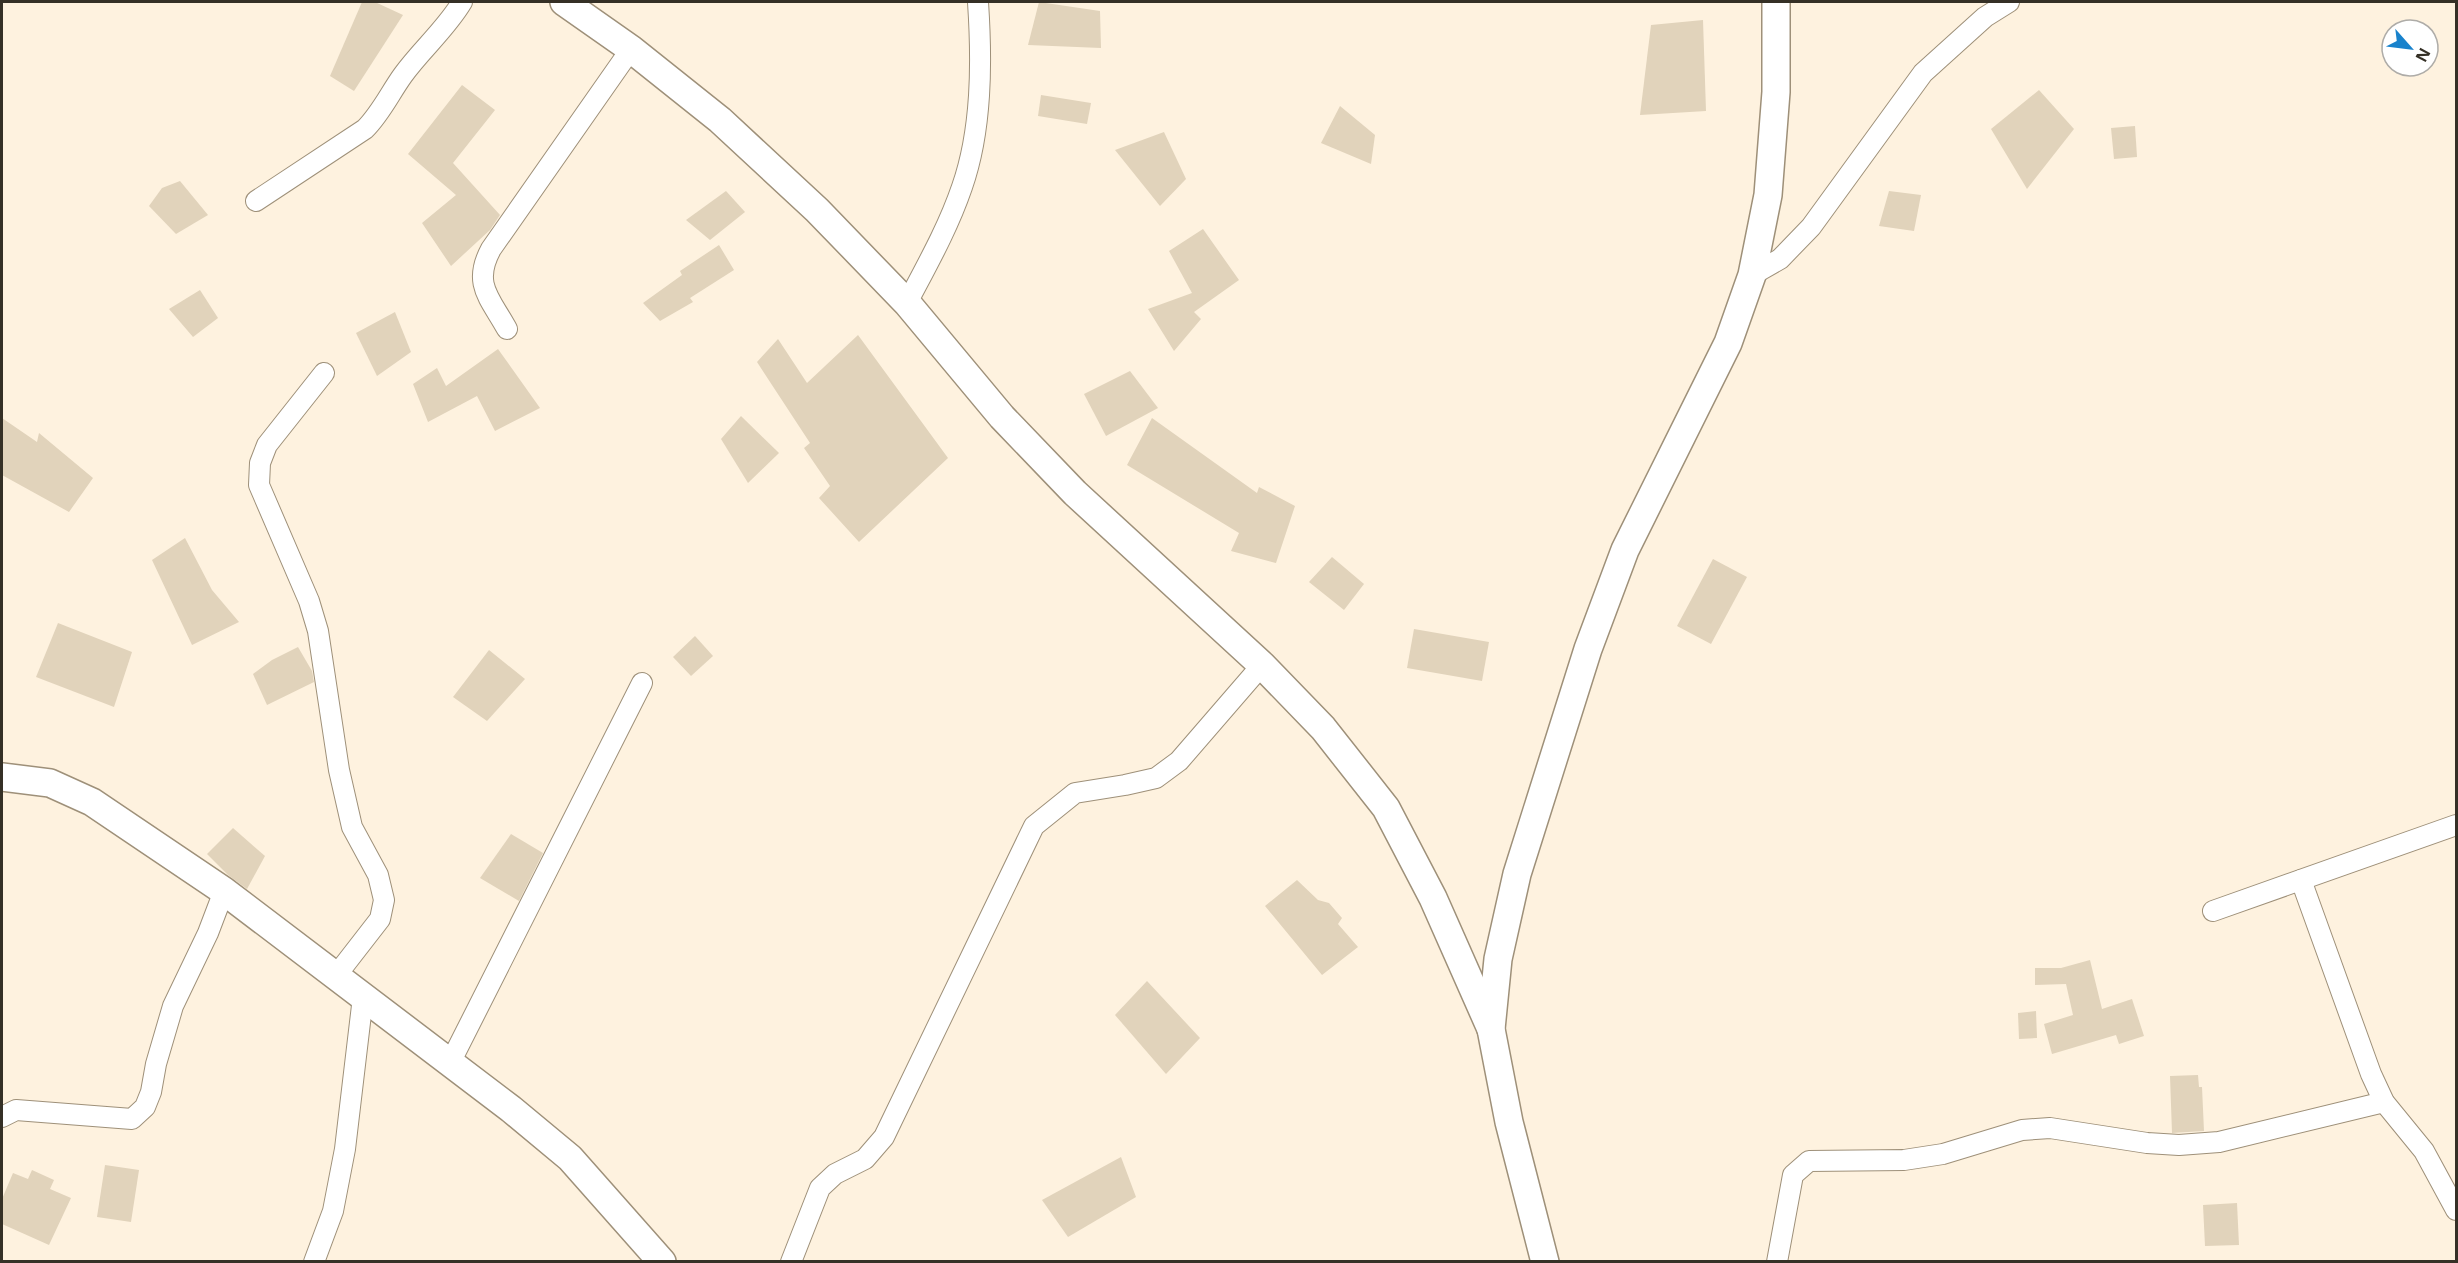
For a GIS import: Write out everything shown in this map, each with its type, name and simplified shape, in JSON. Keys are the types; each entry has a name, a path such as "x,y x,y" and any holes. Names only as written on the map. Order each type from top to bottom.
{"street":[{"path":"256,201 365,129 377,117 404,74 455,14 462,2"},
{"path":"564,2 631,49 720,120 817,210 907,303 1002,417 1067,484 1262,665 1323,728 1386,808 1433,898 1491,1029 1509,1122 1545,1262"},
{"path":"907,303 943,237 963,186 975,131 981,40 978,2"},
{"path":"1491,1029 1498,958 1517,874 1588,649 1625,550 1728,343 1752,275 1768,195 1776,92 1776,2"},
{"path":"1752,275 1780,259 1811,227 1923,73 1986,17 2008,2"},
{"path":"507,329 481,280 483,264 490,249 631,49"},
{"path":"324,373 267,445 260,463 259,485 309,601 315,621 339,770 352,827 378,875 384,900 380,919 335,977"},
{"path":"791,1262 820,1188 836,1174 865,1159 884,1137 1034,826 1075,793 1156,778 1179,761 1262,665"},
{"path":"450,1063 642,683"},
{"path":"2,777 50,783 92,802 224,891 512,1109 570,1158 662,1262"},
{"path":"2213,911 2457,825"},
{"path":"2301,880 2371,1074 2384,1102 2424,1151 2457,1210"},
{"path":"2,1117 16,1110 132,1119 145,1107 173,1006 208,933 224,891"},
{"path":"314,1262 333,1211 345,1149 363,997"},
{"path":"1777,1262 1793,1175 1809,1161 1904,1160 1943,1154 2022,1130 2050,1128 2146,1143 2179,1145 2219,1142 2384,1102"}],"building":[{"path":"362,2 375,2 403,15 354,91 330,76"},
{"path":"1039,2 1100,11 1101,48 1028,45"},
{"path":"1703,20 1706,111 1640,115 1651,25"},
{"path":"462,85 495,110 453,163 500,215 490,230 451,266 422,223 456,195 408,154"},
{"path":"2039,90 2074,129 2027,189 1991,129"},
{"path":"1041,95 1091,103 1087,124 1038,116"},
{"path":"1340,106 1375,135 1371,164 1321,143"},
{"path":"2135,126 2137,157 2114,159 2111,128"},
{"path":"1164,132 1186,179 1160,206 1115,150"},
{"path":"180,181 208,215 176,234 149,206 162,188"},
{"path":"726,191 745,212 710,240 686,220"},
{"path":"1889,191 1921,195 1914,231 1879,226"},
{"path":"1203,229 1239,280 1194,312 1201,319 1174,351 1148,309 1192,293 1169,251"},
{"path":"719,245 734,270 690,298 693,302 660,321 643,303 682,275 680,271"},
{"path":"200,290 218,318 193,337 169,309"},
{"path":"395,312 411,352 377,376 356,333"},
{"path":"858,335 948,458 859,542 819,498 830,486 804,448 810,443 757,362 778,339 807,383"},
{"path":"498,349 540,408 495,431 477,396 428,422 413,384 437,368 446,386"},
{"path":"1130,371 1158,408 1106,436 1084,394"},
{"path":"741,416 779,453 748,483 721,439"},
{"path":"2,418 37,442 39,433 93,478 69,512 2,475"},
{"path":"1152,418 1257,493 1259,487 1295,506 1276,563 1231,551 1239,533 1127,465"},
{"path":"185,538 212,590 239,622 192,645 152,560"},
{"path":"1332,557 1364,584 1344,610 1309,582"},
{"path":"1713,559 1747,577 1711,644 1677,626"},
{"path":"58,623 132,652 114,707 36,677"},
{"path":"1414,629 1489,642 1482,681 1407,668"},
{"path":"695,636 713,656 691,676 673,657"},
{"path":"298,647 312,671 314,682 267,705 253,674 272,660"},
{"path":"489,650 525,679 487,721 453,697"},
{"path":"233,828 265,856 247,889 228,875 207,854"},
{"path":"511,834 543,853 519,901 480,878"},
{"path":"1297,880 1318,900 1329,903 1342,918 1338,924 1358,947 1322,975 1265,906"},
{"path":"2090,960 2102,1009 2132,999 2144,1036 2119,1044 2116,1035 2052,1054 2044,1024 2073,1015 2066,984 2035,985 2035,968 2061,968"},
{"path":"1147,981 1200,1038 1166,1074 1115,1015"},
{"path":"2036,1011 2037,1038 2019,1039 2018,1013"},
{"path":"2198,1075 2199,1087 2202,1087 2204,1131 2172,1133 2170,1076"},
{"path":"1121,1157 1136,1197 1068,1237 1042,1200"},
{"path":"105,1165 139,1170 131,1222 97,1217"},
{"path":"32,1170 54,1180 50,1189 71,1198 49,1245 2,1224 2,1199 13,1173 28,1179"},
{"path":"2237,1203 2239,1245 2205,1246 2203,1205"}]}
